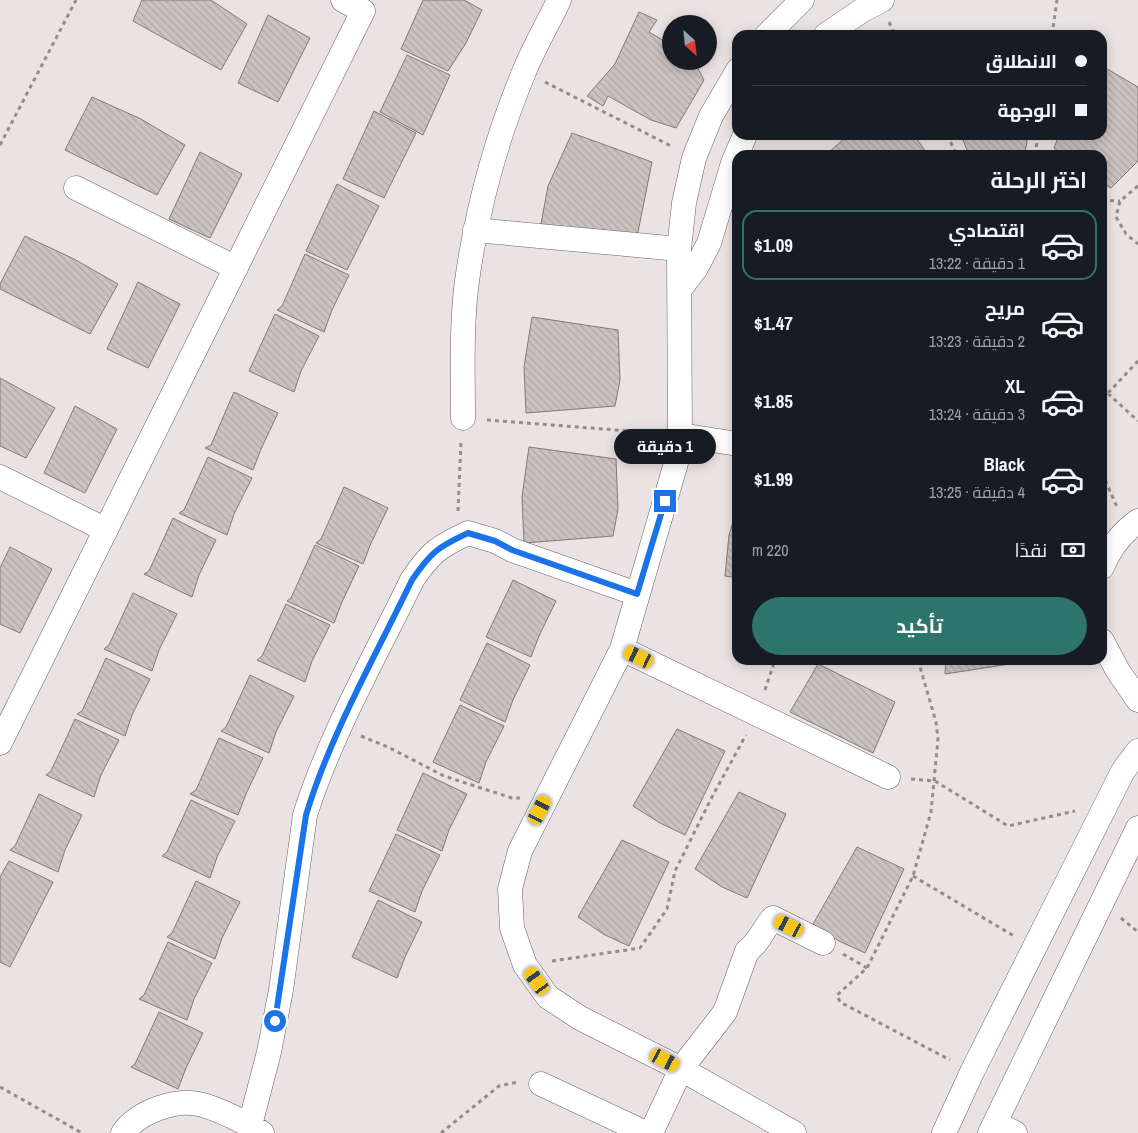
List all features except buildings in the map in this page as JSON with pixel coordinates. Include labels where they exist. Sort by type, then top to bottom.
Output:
[{"type":"street","points":[[0,743],[363,11],[343,0]]},
{"type":"street","points":[[463,418],[463,336],[467,283],[475,230],[495,149],[524,71],[560,0]]},
{"type":"street","points":[[771,30],[802,0]]},
{"type":"street","points":[[833,30],[861,10],[882,0]]},
{"type":"street","points":[[732,80],[711,116],[694,158],[684,203],[679,249],[680,435],[676,463],[622,649],[520,851],[510,889],[512,928],[525,966],[548,997],[580,1018],[681,1069],[794,1133]]},
{"type":"street","points":[[680,289],[696,268],[709,243],[732,166]]},
{"type":"street","points":[[76,188],[236,268]]},
{"type":"street","points":[[475,230],[679,249]]},
{"type":"street","points":[[680,435],[732,443]]},
{"type":"street","points":[[0,477],[106,530]]},
{"type":"street","points":[[1107,554],[1132,525]]},
{"type":"street","points":[[123,1133],[148,1112],[174,1104],[201,1104],[256,1129],[281,990],[306,815],[340,728],[412,580],[427,557],[445,544],[468,533],[495,541],[512,550],[637,594]]},
{"type":"street","points":[[622,649],[888,777]]},
{"type":"street","points":[[1107,650],[1118,671],[1138,700]]},
{"type":"street","points":[[944,1133],[972,1072],[1123,771],[1138,751]]},
{"type":"street","points":[[1000,1130],[1138,828]]},
{"type":"street","points":[[651,1133],[681,1069],[725,1012],[747,951],[754,946],[760,933],[773,918],[823,943]]},
{"type":"street","points":[[541,1084],[646,1133]]},
{"type":"path","points":[[0,145],[76,0]]},
{"type":"path","points":[[1053,30],[1057,0]]},
{"type":"path","points":[[524,71],[694,158]]},
{"type":"path","points":[[1138,186],[1120,201],[1116,217],[1126,234],[1138,244]]},
{"type":"path","points":[[1107,200],[1120,201]]},
{"type":"path","points":[[1138,361],[1108,393],[1138,421]]},
{"type":"path","points":[[456,539],[463,418],[680,435]]},
{"type":"path","points":[[1107,482],[1132,525]]},
{"type":"path","points":[[525,966],[640,948],[667,909],[675,872],[712,795],[757,714],[773,665]]},
{"type":"path","points":[[919,665],[936,722],[938,739],[931,812],[912,876],[868,968],[837,998],[840,1002],[972,1072]]},
{"type":"path","points":[[340,728],[388,746],[444,776],[512,798],[548,796]]},
{"type":"path","points":[[888,777],[935,781],[1008,826],[1107,804]]},
{"type":"path","points":[[912,876],[1034,948]]},
{"type":"path","points":[[441,1133],[499,1086],[517,1082],[541,1084]]},
{"type":"path","points":[[0,1087],[82,1133]]},
{"type":"route","points":[[275,1021],[306,815],[312,796],[340,728],[412,580],[427,557],[445,544],[468,533],[495,541],[512,550],[637,594],[665,501]]}]
